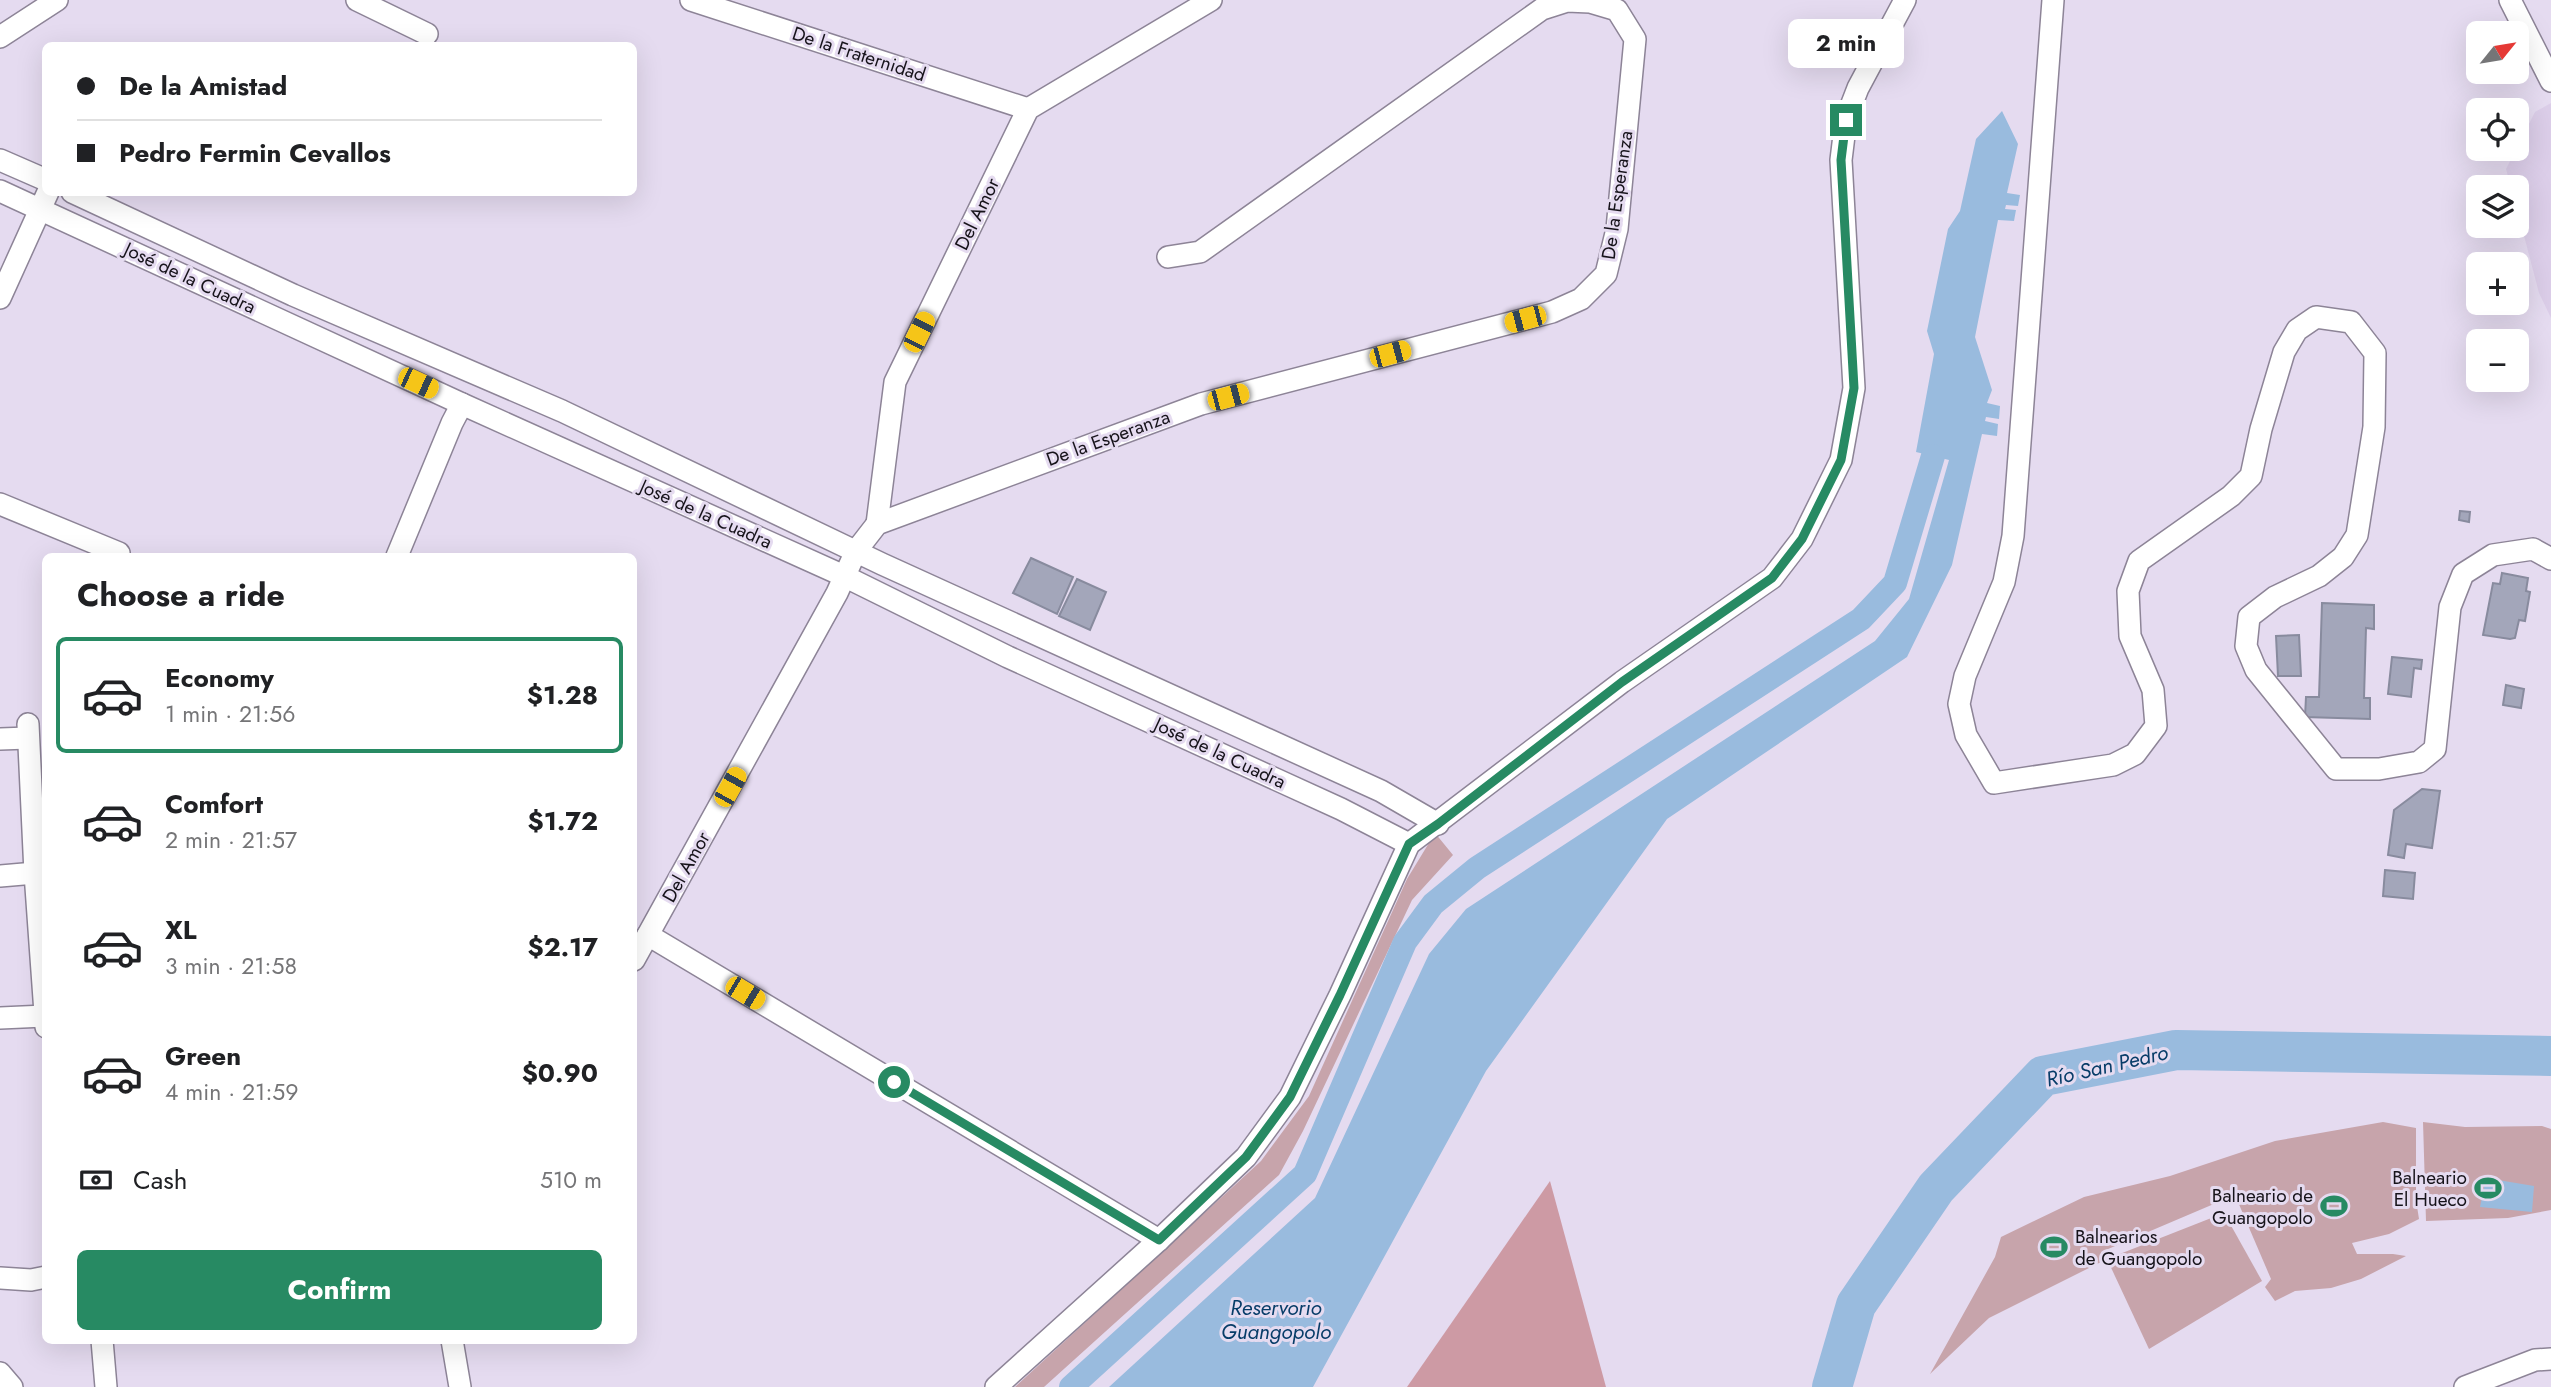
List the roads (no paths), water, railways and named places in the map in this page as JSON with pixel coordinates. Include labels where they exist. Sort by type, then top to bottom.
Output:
[{"type":"street","points":[[0,37],[57,0]]},
{"type":"street","points":[[357,0],[426,34]]},
{"type":"street","name":"De la Fraternidad","points":[[691,0],[1028,109]]},
{"type":"street","points":[[1028,109],[1211,0]]},
{"type":"street","points":[[996,1387],[1159,1240],[1246,1157],[1290,1097],[1409,844],[1622,682],[1772,578],[1802,539],[1841,460],[1854,388],[1841,160],[1846,120],[1858,88],[1905,0]]},
{"type":"street","points":[[2053,0],[2013,536],[2004,582],[1965,676],[1959,704],[1966,735],[1994,783],[2113,765],[2135,754],[2156,726],[2153,690],[2130,636],[2128,591],[2139,561],[2231,496],[2251,477],[2284,352],[2297,330],[2316,317],[2351,322],[2375,353],[2374,427],[2357,535],[2343,557],[2319,576],[2275,597],[2249,617],[2246,646],[2256,670],[2336,769],[2379,769],[2419,762],[2435,749],[2450,607],[2463,574],[2493,555],[2533,549],[2551,559]]},
{"type":"street","points":[[2510,0],[2551,81]]},
{"type":"street","name":"De la Esperanza","points":[[877,524],[1201,404],[1552,312],[1581,299],[1606,274],[1617,229],[1635,39],[1617,10],[1608,7],[1590,2],[1567,1],[1542,9],[1200,252],[1168,257]]},
{"type":"street","name":"Del Amor","points":[[877,524],[895,382],[1028,109]]},
{"type":"street","points":[[0,160],[42,178]]},
{"type":"street","name":"José de la Cuadra","points":[[0,191],[44,200],[283,320],[845,576],[1008,657],[1341,809],[1409,844]]},
{"type":"street","name":"José de la Cuadra","points":[[81,196],[293,295],[562,411],[856,551],[1381,791],[1438,824]]},
{"type":"street","points":[[0,298],[44,200]]},
{"type":"street","points":[[283,320],[293,295]]},
{"type":"street","points":[[398,553],[452,423],[463,404]]},
{"type":"street","points":[[549,442],[562,411]]},
{"type":"street","points":[[0,504],[119,553]]},
{"type":"street","points":[[856,551],[877,524]]},
{"type":"street","name":"Del Amor","points":[[637,955],[845,576],[856,551]]},
{"type":"street","points":[[1121,708],[1135,679]]},
{"type":"street","points":[[0,738],[28,731],[38,811],[34,873],[42,939]]},
{"type":"street","points":[[0,876],[34,873]]},
{"type":"street","points":[[649,935],[1159,1240]]},
{"type":"street","points":[[0,1018],[42,1016]]},
{"type":"street","points":[[0,1278],[31,1280],[42,1278]]},
{"type":"street","points":[[102,1344],[106,1387]]},
{"type":"street","points":[[453,1344],[460,1387]]},
{"type":"street","points":[[2465,1387],[2535,1360],[2551,1359]]},
{"type":"street","points":[[0,1373],[12,1387]]},
{"type":"water","name":"Reservorio Guangopolo","points":[[2002,111],[2018,144],[2007,193],[2020,195],[2018,206],[2006,205],[2005,209],[2016,210],[2014,221],[1998,220],[1975,337],[1992,390],[1987,403],[2000,406],[1999,419],[1986,417],[1985,421],[1998,424],[1997,436],[1982,434],[1952,565],[1907,657],[1667,819],[1486,1071],[1313,1387],[1109,1387],[1315,1198],[1429,954],[1466,909],[1875,641],[1909,599],[1949,460],[1916,452],[1934,354],[1927,331],[1948,229],[1960,211],[1976,139]]},
{"type":"water","points":[[2486,1178],[2534,1186],[2532,1212],[2480,1207]]},
{"type":"waterway","points":[[1071,1387],[1305,1174],[1405,942],[1433,904],[1477,868],[1861,619],[1895,583],[1933,456]]},
{"type":"waterway","name":"Río San Pedro","points":[[1832,1387],[1856,1305],[1936,1188],[2043,1076],[2176,1050],[2551,1056]]},
{"type":"place","name":"Balneario El Hueco","points":[[2488,1188]]},
{"type":"place","name":"Balneario de Guangopolo","points":[[2334,1206]]},
{"type":"place","name":"Balnearios de Guangopolo","points":[[2054,1247]]}]
